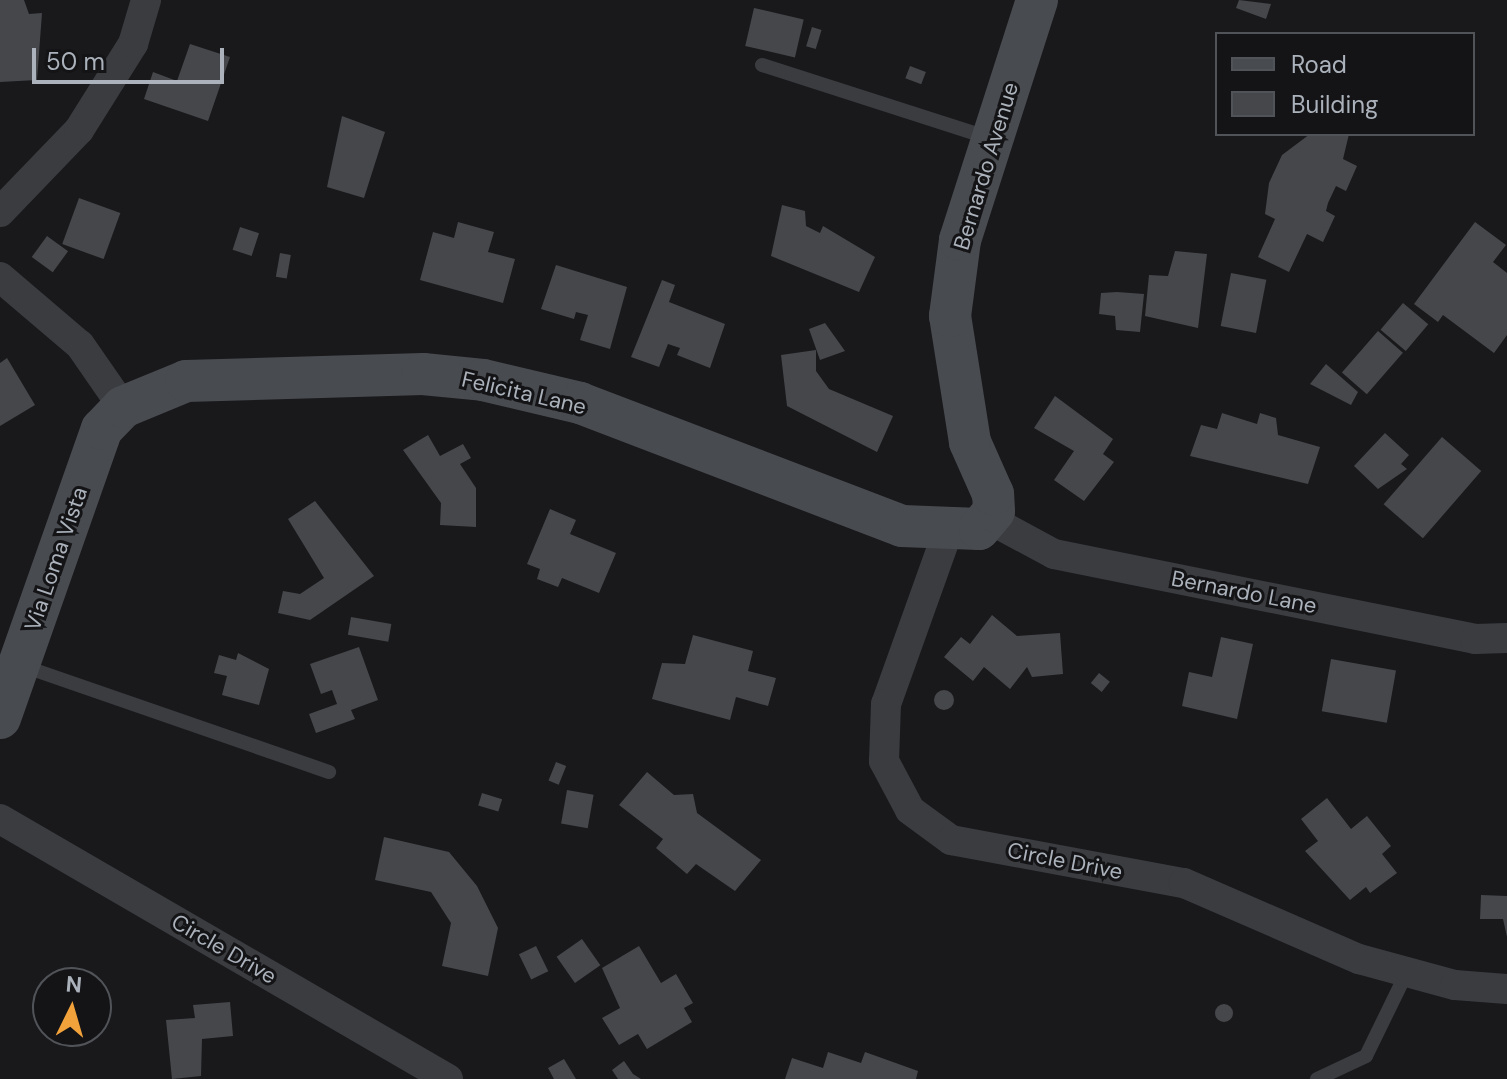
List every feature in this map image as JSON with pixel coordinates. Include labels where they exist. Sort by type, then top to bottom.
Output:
[{"type":"street","points":[[0,212],[79,130],[133,44],[146,0]]},
{"type":"street","name":"Bernardo Avenue","points":[[989,519],[993,494],[970,442],[950,316],[960,240],[1037,0]]},
{"type":"street","points":[[0,277],[80,345],[123,407]]},
{"type":"street","name":"Felicita Lane","points":[[123,407],[186,381],[483,380],[580,403],[902,526],[948,531],[979,529],[989,519]]},
{"type":"street","name":"Via Loma Vista","points":[[0,718],[102,429],[123,407]]},
{"type":"street","name":"Bernardo Lane","points":[[989,519],[1054,554],[1475,639],[1507,638]]},
{"type":"street","name":"Circle Drive","points":[[948,531],[886,704],[884,761],[910,810],[951,840],[1184,883],[1407,972],[1507,989]]},
{"type":"street","name":"Circle Drive","points":[[0,819],[448,1079]]},
{"type":"lane","points":[[762,65],[993,140]]},
{"type":"lane","points":[[19,665],[329,772]]},
{"type":"lane","points":[[1317,1079],[1366,1056],[1407,972]]},
{"type":"building","points":[[0,0],[24,0],[29,14],[42,13],[37,80],[0,82]]},
{"type":"building","points":[[1239,0],[1271,4],[1266,19],[1236,8]]},
{"type":"building","points":[[754,8],[804,19],[795,57],[745,46]]},
{"type":"building","points":[[812,27],[822,30],[816,49],[806,46]]},
{"type":"building","points":[[190,44],[230,57],[208,121],[144,99],[153,72],[177,81]]},
{"type":"building","points":[[910,66],[926,72],[921,84],[905,78]]},
{"type":"building","points":[[342,116],[385,132],[364,198],[327,187]]},
{"type":"building","points":[[1307,136],[1349,136],[1343,159],[1357,166],[1346,191],[1336,186],[1328,203],[1326,211],[1335,216],[1323,242],[1307,234],[1289,272],[1258,257],[1275,219],[1265,214],[1269,183],[1282,155]]},
{"type":"building","points":[[79,198],[120,213],[104,259],[62,244]]},
{"type":"building","points":[[782,205],[805,211],[806,226],[820,233],[823,226],[875,257],[859,292],[771,256]]},
{"type":"building","points":[[458,222],[494,232],[488,252],[515,259],[503,303],[420,280],[433,232],[454,238]]},
{"type":"building","points":[[1475,222],[1506,245],[1493,262],[1507,273],[1507,335],[1494,353],[1443,315],[1438,322],[1414,304]]},
{"type":"building","points":[[240,227],[259,233],[252,256],[233,250]]},
{"type":"building","points":[[47,236],[68,251],[53,272],[32,257]]},
{"type":"building","points":[[1175,251],[1207,254],[1198,328],[1145,316],[1149,275],[1168,276]]},
{"type":"building","points":[[280,253],[291,255],[287,279],[276,277]]},
{"type":"building","points":[[556,265],[627,287],[610,349],[580,340],[588,315],[576,312],[574,319],[541,309]]},
{"type":"building","points":[[1231,273],[1266,280],[1256,333],[1221,326]]},
{"type":"building","points":[[662,280],[675,285],[669,302],[725,324],[710,368],[677,355],[680,348],[668,344],[659,367],[631,357]]},
{"type":"building","points":[[1101,293],[1144,294],[1140,332],[1116,330],[1115,316],[1099,314]]},
{"type":"building","points":[[1403,303],[1428,324],[1406,351],[1381,330]]},
{"type":"building","points":[[825,323],[845,351],[820,360],[809,329]]},
{"type":"building","points":[[1378,331],[1403,353],[1367,394],[1342,373]]},
{"type":"building","points":[[816,350],[816,371],[829,389],[893,416],[877,452],[787,406],[781,355]]},
{"type":"building","points":[[7,358],[35,405],[0,426],[0,363]]},
{"type":"building","points":[[1326,364],[1358,392],[1351,405],[1310,384]]},
{"type":"building","points":[[1055,396],[1113,439],[1103,454],[1114,462],[1084,501],[1054,480],[1074,451],[1034,428]]},
{"type":"building","points":[[1222,413],[1257,424],[1260,413],[1276,418],[1278,435],[1320,447],[1308,484],[1190,456],[1201,425],[1217,429]]},
{"type":"building","points":[[1385,433],[1409,455],[1401,464],[1407,469],[1378,489],[1354,466]]},
{"type":"building","points":[[428,435],[440,456],[463,444],[471,458],[460,464],[476,488],[476,527],[440,525],[441,503],[403,450]]},
{"type":"building","points":[[1442,437],[1481,471],[1423,538],[1384,504]]},
{"type":"building","points":[[315,501],[374,576],[310,620],[278,613],[283,591],[300,594],[324,578],[288,519]]},
{"type":"building","points":[[550,509],[576,520],[570,534],[616,553],[599,593],[562,578],[558,587],[537,579],[540,569],[527,564]]},
{"type":"building","points":[[992,615],[1017,636],[1060,633],[1063,674],[1032,677],[1027,667],[1010,689],[984,667],[973,681],[944,657],[961,637],[970,644]]},
{"type":"building","points":[[351,617],[391,624],[388,642],[348,635]]},
{"type":"building","points":[[693,635],[753,651],[748,671],[776,678],[768,706],[736,697],[730,720],[652,699],[662,663],[685,664]]},
{"type":"building","points":[[1221,637],[1253,644],[1237,719],[1182,706],[1189,672],[1212,677]]},
{"type":"building","points":[[359,647],[378,700],[351,710],[355,719],[316,733],[309,714],[337,704],[332,690],[321,694],[310,664]]},
{"type":"building","points":[[238,653],[269,669],[259,705],[222,695],[227,676],[214,673],[219,655],[236,660]]},
{"type":"building","points":[[1331,659],[1396,670],[1387,723],[1322,711]]},
{"type":"building","points":[[1099,673],[1110,682],[1102,692],[1091,683]]},
{"type":"building","points":[[944,690],[951,693],[954,700],[951,707],[944,710],[937,707],[934,700],[937,693]]},
{"type":"building","points":[[556,762],[566,766],[559,785],[549,781]]},
{"type":"building","points":[[647,772],[674,795],[693,794],[697,813],[761,860],[735,891],[696,864],[687,874],[656,848],[663,839],[619,805]]},
{"type":"building","points":[[567,790],[594,795],[588,828],[561,823]]},
{"type":"building","points":[[482,793],[502,799],[498,812],[478,805]]},
{"type":"building","points":[[1327,798],[1351,829],[1367,816],[1391,846],[1382,854],[1397,873],[1370,893],[1366,887],[1350,900],[1305,851],[1318,841],[1301,819]]},
{"type":"building","points":[[384,837],[449,852],[477,886],[498,928],[488,976],[442,966],[451,923],[431,892],[375,880]]},
{"type":"building","points":[[1481,895],[1507,896],[1507,937],[1503,919],[1480,919]]},
{"type":"building","points":[[582,939],[600,965],[575,983],[557,957]]},
{"type":"building","points":[[536,946],[548,971],[531,979],[519,954]]},
{"type":"building","points":[[639,946],[661,983],[676,974],[693,1003],[684,1008],[692,1022],[647,1049],[638,1034],[619,1045],[602,1018],[620,1008],[602,968]]},
{"type":"building","points":[[230,1002],[233,1036],[202,1039],[201,1076],[172,1079],[166,1020],[195,1018],[193,1005]]},
{"type":"building","points":[[1224,1004],[1233,1013],[1224,1022],[1215,1013]]},
{"type":"building","points":[[828,1052],[861,1063],[865,1052],[918,1071],[916,1079],[785,1079],[792,1058],[823,1068]]},
{"type":"building","points":[[564,1059],[576,1079],[554,1079],[548,1068]]},
{"type":"building","points":[[624,1061],[641,1079],[618,1079],[612,1070]]}]
